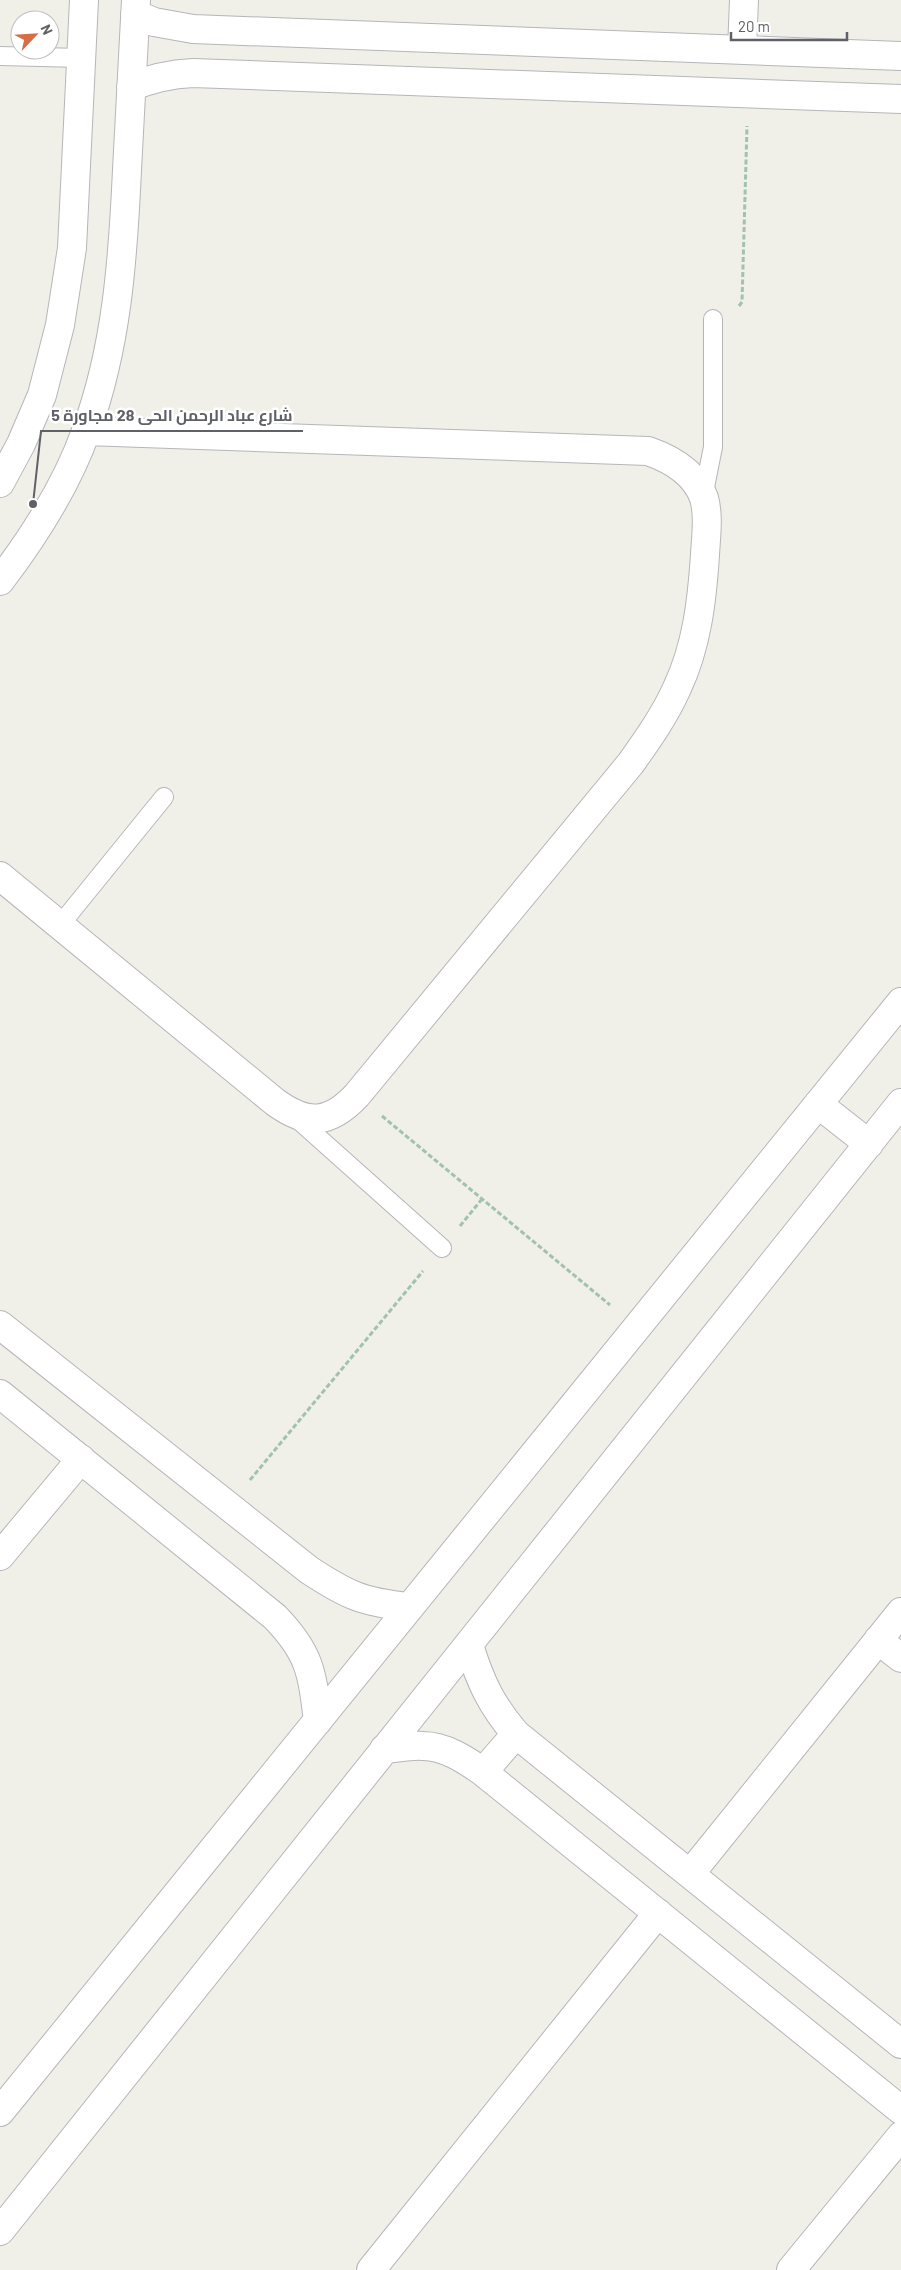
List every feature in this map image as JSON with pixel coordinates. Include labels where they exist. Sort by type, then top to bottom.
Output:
[{"type":"street","points":[[0,484],[21,444],[42,395],[60,325],[72,248],[84,0]]},
{"type":"street","points":[[742,50],[744,0]]},
{"type":"street","points":[[136,7],[154,22],[193,29],[901,56]]},
{"type":"street","points":[[0,581],[26,547],[59,490],[86,431],[111,346],[123,258],[136,7]]},
{"type":"street","points":[[132,87],[151,79],[172,74],[193,73],[901,99]]},
{"type":"street","points":[[0,876],[292,1114],[309,1119],[328,1117],[344,1109],[357,1095],[631,763],[657,726],[678,688],[693,646],[702,602],[707,522],[703,497],[690,476],[678,465],[672,460],[648,451],[86,431]]},
{"type":"street","points":[[0,2112],[901,1002]]},
{"type":"street","points":[[0,2231],[901,1103]]},
{"type":"street","points":[[818,1104],[869,1144]]},
{"type":"street","points":[[0,1325],[308,1570],[352,1596],[376,1604],[408,1607]]},
{"type":"street","points":[[0,1394],[275,1617],[294,1637],[307,1661],[314,1687],[318,1721]]},
{"type":"street","points":[[0,1556],[81,1459]]},
{"type":"street","points":[[690,1874],[901,1612]]},
{"type":"street","points":[[878,1640],[901,1658]]},
{"type":"street","points":[[469,1645],[480,1680],[490,1700],[516,1734],[901,2044]]},
{"type":"street","points":[[483,1772],[516,1734]]},
{"type":"street","points":[[384,1749],[424,1746],[446,1750],[483,1772],[901,2110]]},
{"type":"street","points":[[371,2270],[658,1913]]},
{"type":"street","points":[[791,2270],[901,2136]]},
{"type":"lane","points":[[0,56],[81,58]]},
{"type":"lane","points":[[703,497],[713,446],[713,319]]},
{"type":"lane","points":[[60,925],[164,797]]},
{"type":"lane","points":[[292,1114],[442,1248]]},
{"type":"path","points":[[713,319],[719,311],[733,309],[742,302],[748,93]]},
{"type":"path","points":[[357,1095],[637,1327]]},
{"type":"path","points":[[229,1506],[482,1199]]},
{"type":"place","name":"شارع عباد الرحمن الحى 28 مجاورة 5","points":[[33,504]]}]
